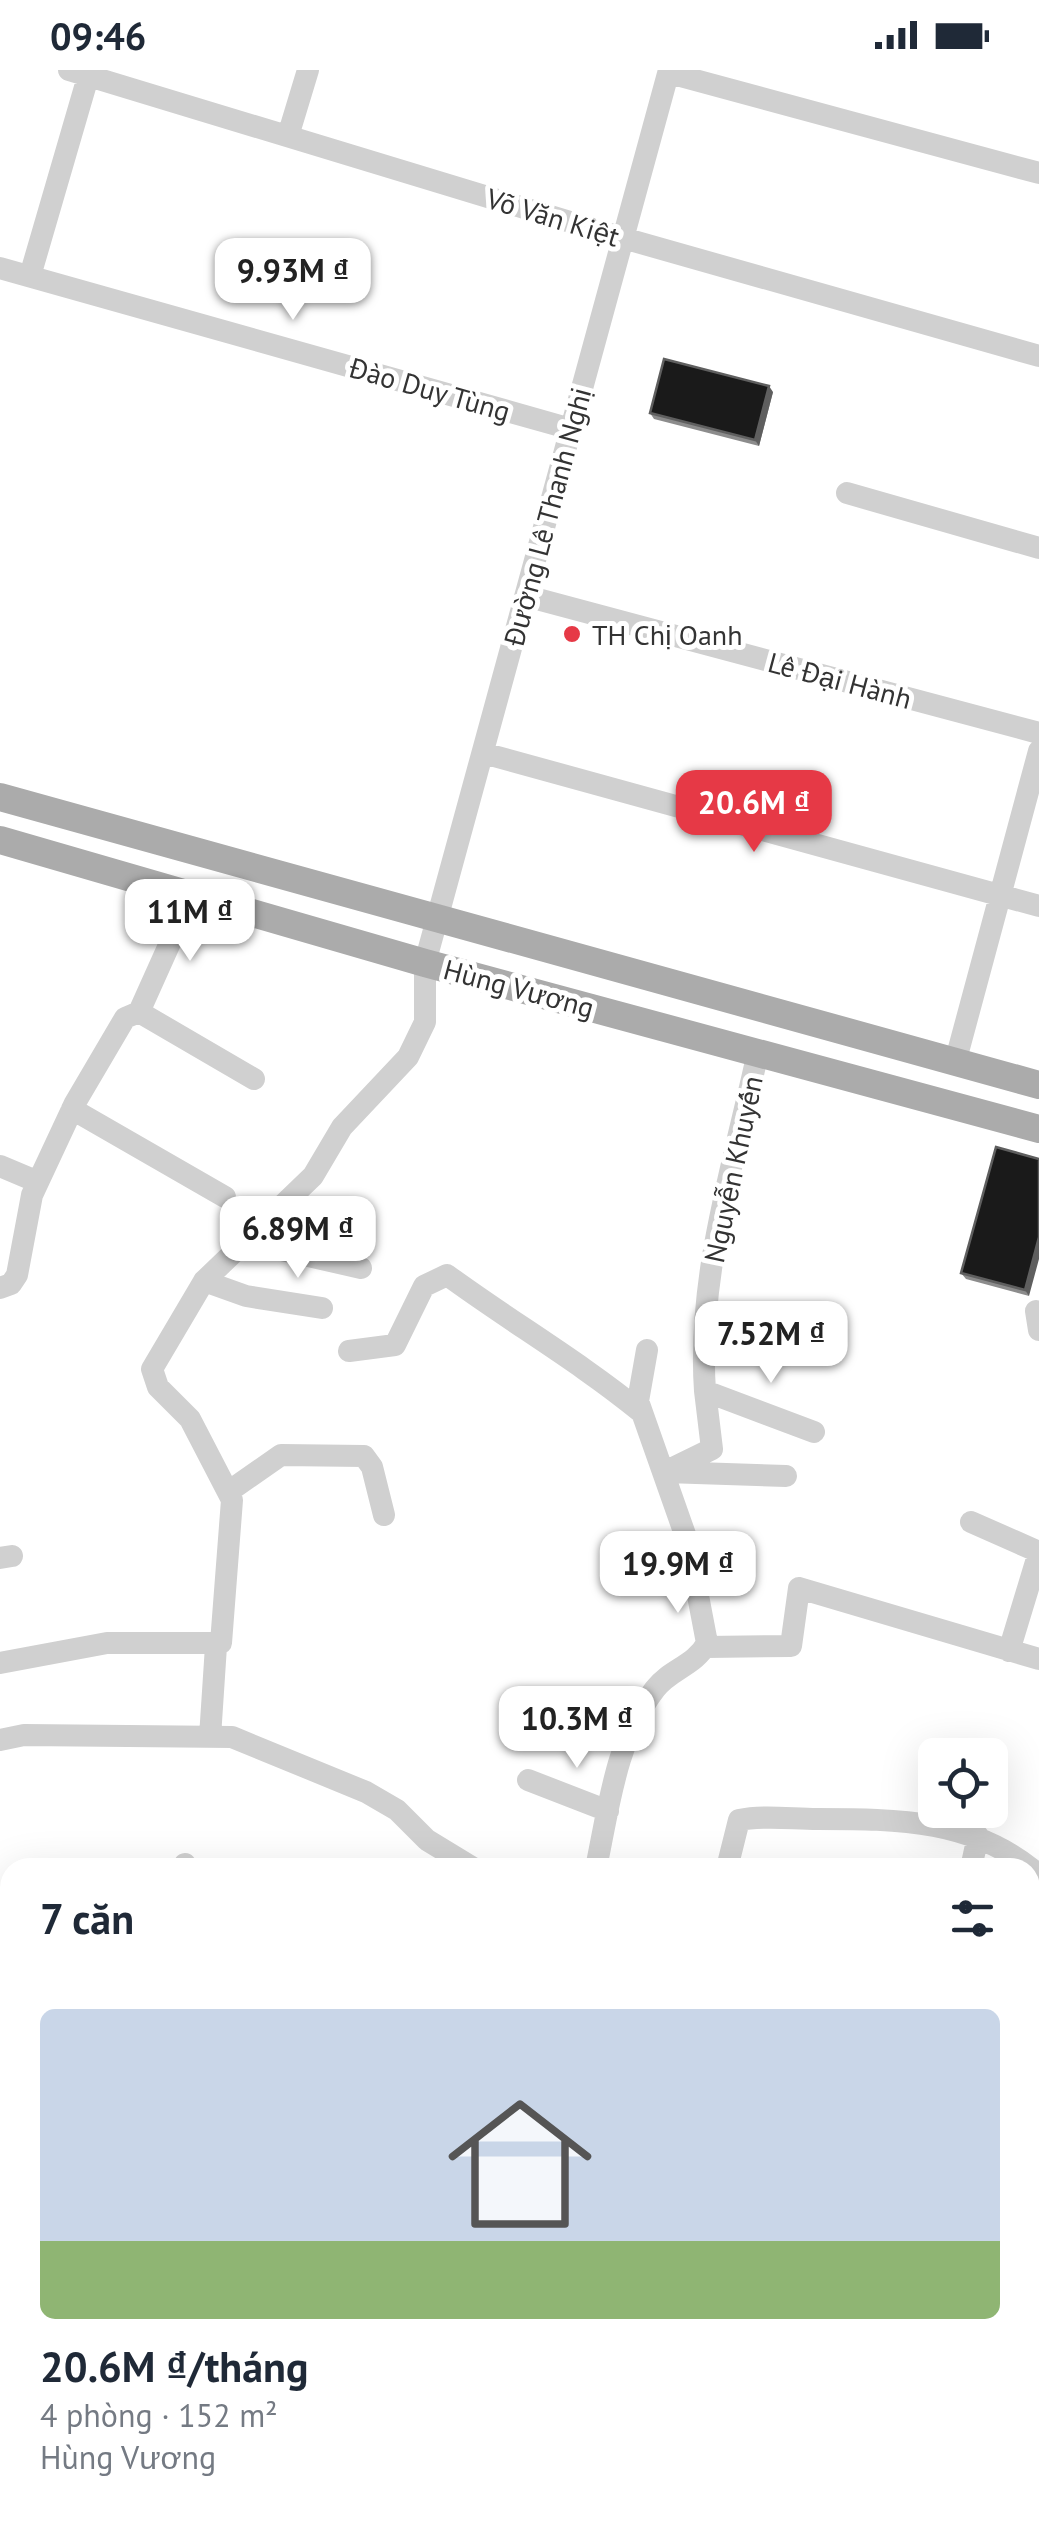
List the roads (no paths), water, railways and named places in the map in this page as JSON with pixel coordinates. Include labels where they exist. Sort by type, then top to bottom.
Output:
[{"type":"main road","name":"Hùng Vương","points":[[0,797],[1039,1085]]},
{"type":"main road","name":"Hùng Vương","points":[[0,840],[425,963],[1039,1129]]},
{"type":"street","points":[[288,136],[308,70]]},
{"type":"street","points":[[30,276],[82,72]]},
{"type":"street","name":"Võ Văn Kiệt","points":[[82,72],[623,238],[1039,356]]},
{"type":"street","points":[[669,72],[1039,173]]},
{"type":"street","name":"Đường Lê Thanh Nghị","points":[[228,1492],[190,1419],[151,1377],[152,1369],[204,1281],[313,1176],[342,1127],[408,1057],[425,1022],[425,963],[669,72]]},
{"type":"street","name":"Đào Duy Tùng","points":[[0,268],[572,428]]},
{"type":"street","points":[[847,493],[1039,548]]},
{"type":"street","name":"Lê Đại Hành","points":[[526,596],[1039,733]]},
{"type":"street","points":[[955,1062],[1039,751]]},
{"type":"street","points":[[483,753],[1039,906]]},
{"type":"street","points":[[0,1288],[11,1284],[17,1275],[28,1207],[72,1109],[126,1018],[139,1012],[192,894]]},
{"type":"street","points":[[139,1012],[254,1079]]},
{"type":"street","name":"Nguyễn Khuyến","points":[[666,1472],[712,1449],[702,1345],[711,1266],[758,1052]]},
{"type":"street","points":[[72,1109],[225,1198]]},
{"type":"street","points":[[0,1166],[38,1182]]},
{"type":"street","points":[[247,1242],[361,1268]]},
{"type":"street","points":[[349,1351],[395,1345],[424,1286],[447,1275],[538,1342],[590,1371],[641,1412]]},
{"type":"street","points":[[204,1281],[246,1296],[322,1308]]},
{"type":"street","points":[[598,1858],[626,1738],[637,1715],[659,1684],[694,1662],[706,1647],[701,1600],[666,1472],[638,1401],[647,1350]]},
{"type":"street","points":[[705,1391],[814,1432]]},
{"type":"street","points":[[210,1737],[216,1646],[223,1632],[234,1520],[228,1492],[281,1455],[364,1456],[372,1467],[384,1515]]},
{"type":"street","points":[[666,1472],[786,1476]]},
{"type":"street","points":[[970,1522],[1039,1552],[1008,1651]]},
{"type":"street","points":[[706,1647],[791,1646],[798,1588],[1039,1659]]},
{"type":"street","points":[[0,1663],[106,1643],[216,1646]]},
{"type":"street","points":[[0,1740],[24,1734],[240,1740],[366,1792],[391,1806],[426,1840],[456,1858]]},
{"type":"street","points":[[528,1780],[608,1810]]},
{"type":"street","points":[[730,1858],[736,1825],[744,1818],[910,1822],[954,1827],[1020,1858]]},
{"type":"street","points":[[973,1858],[978,1836]]},
{"type":"place","name":"TH Chị Oanh","points":[[572,634]]}]
